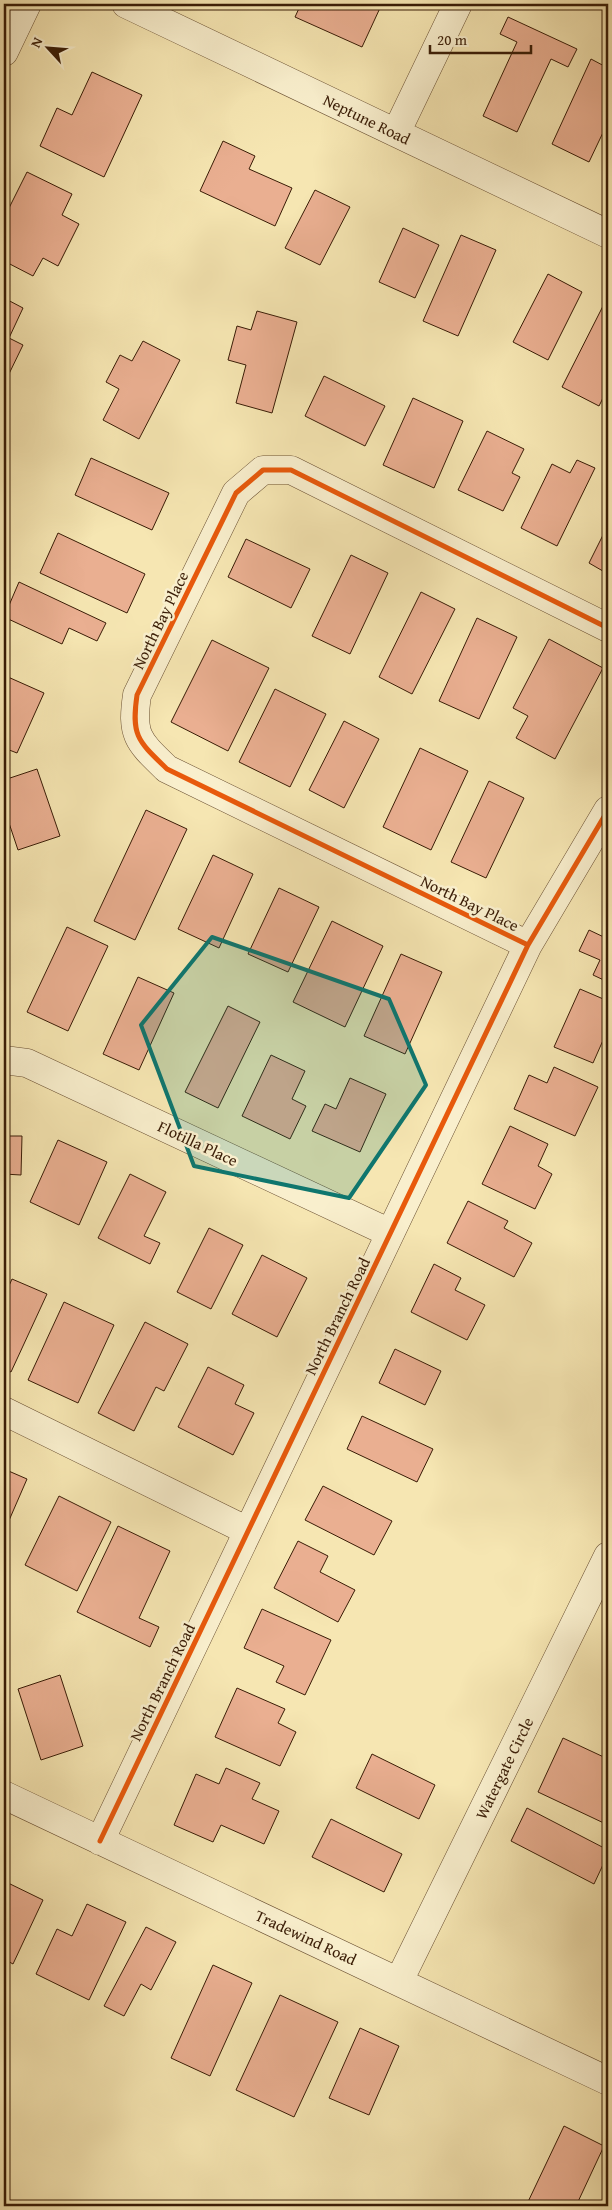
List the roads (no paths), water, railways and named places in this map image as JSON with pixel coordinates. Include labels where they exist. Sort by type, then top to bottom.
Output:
[{"type":"street","points":[[4,52],[26,4]]},
{"type":"street","name":"Neptune Road","points":[[126,4],[608,234]]},
{"type":"street","points":[[396,133],[458,4]]},
{"type":"street","name":"North Bay Place","points":[[528,945],[167,769],[142,746],[134,727],[137,694],[236,492],[264,470],[291,470],[608,628]]},
{"type":"street","name":"North Branch Road","points":[[100,1840],[528,945],[608,810]]},
{"type":"street","name":"Flotilla Place","points":[[4,1060],[28,1063],[390,1232]]},
{"type":"street","points":[[4,1411],[248,1531]]},
{"type":"street","name":"Watergate Circle","points":[[399,1981],[608,1556]]},
{"type":"street","name":"Tradewind Road","points":[[4,1795],[399,1981],[608,2082]]}]
